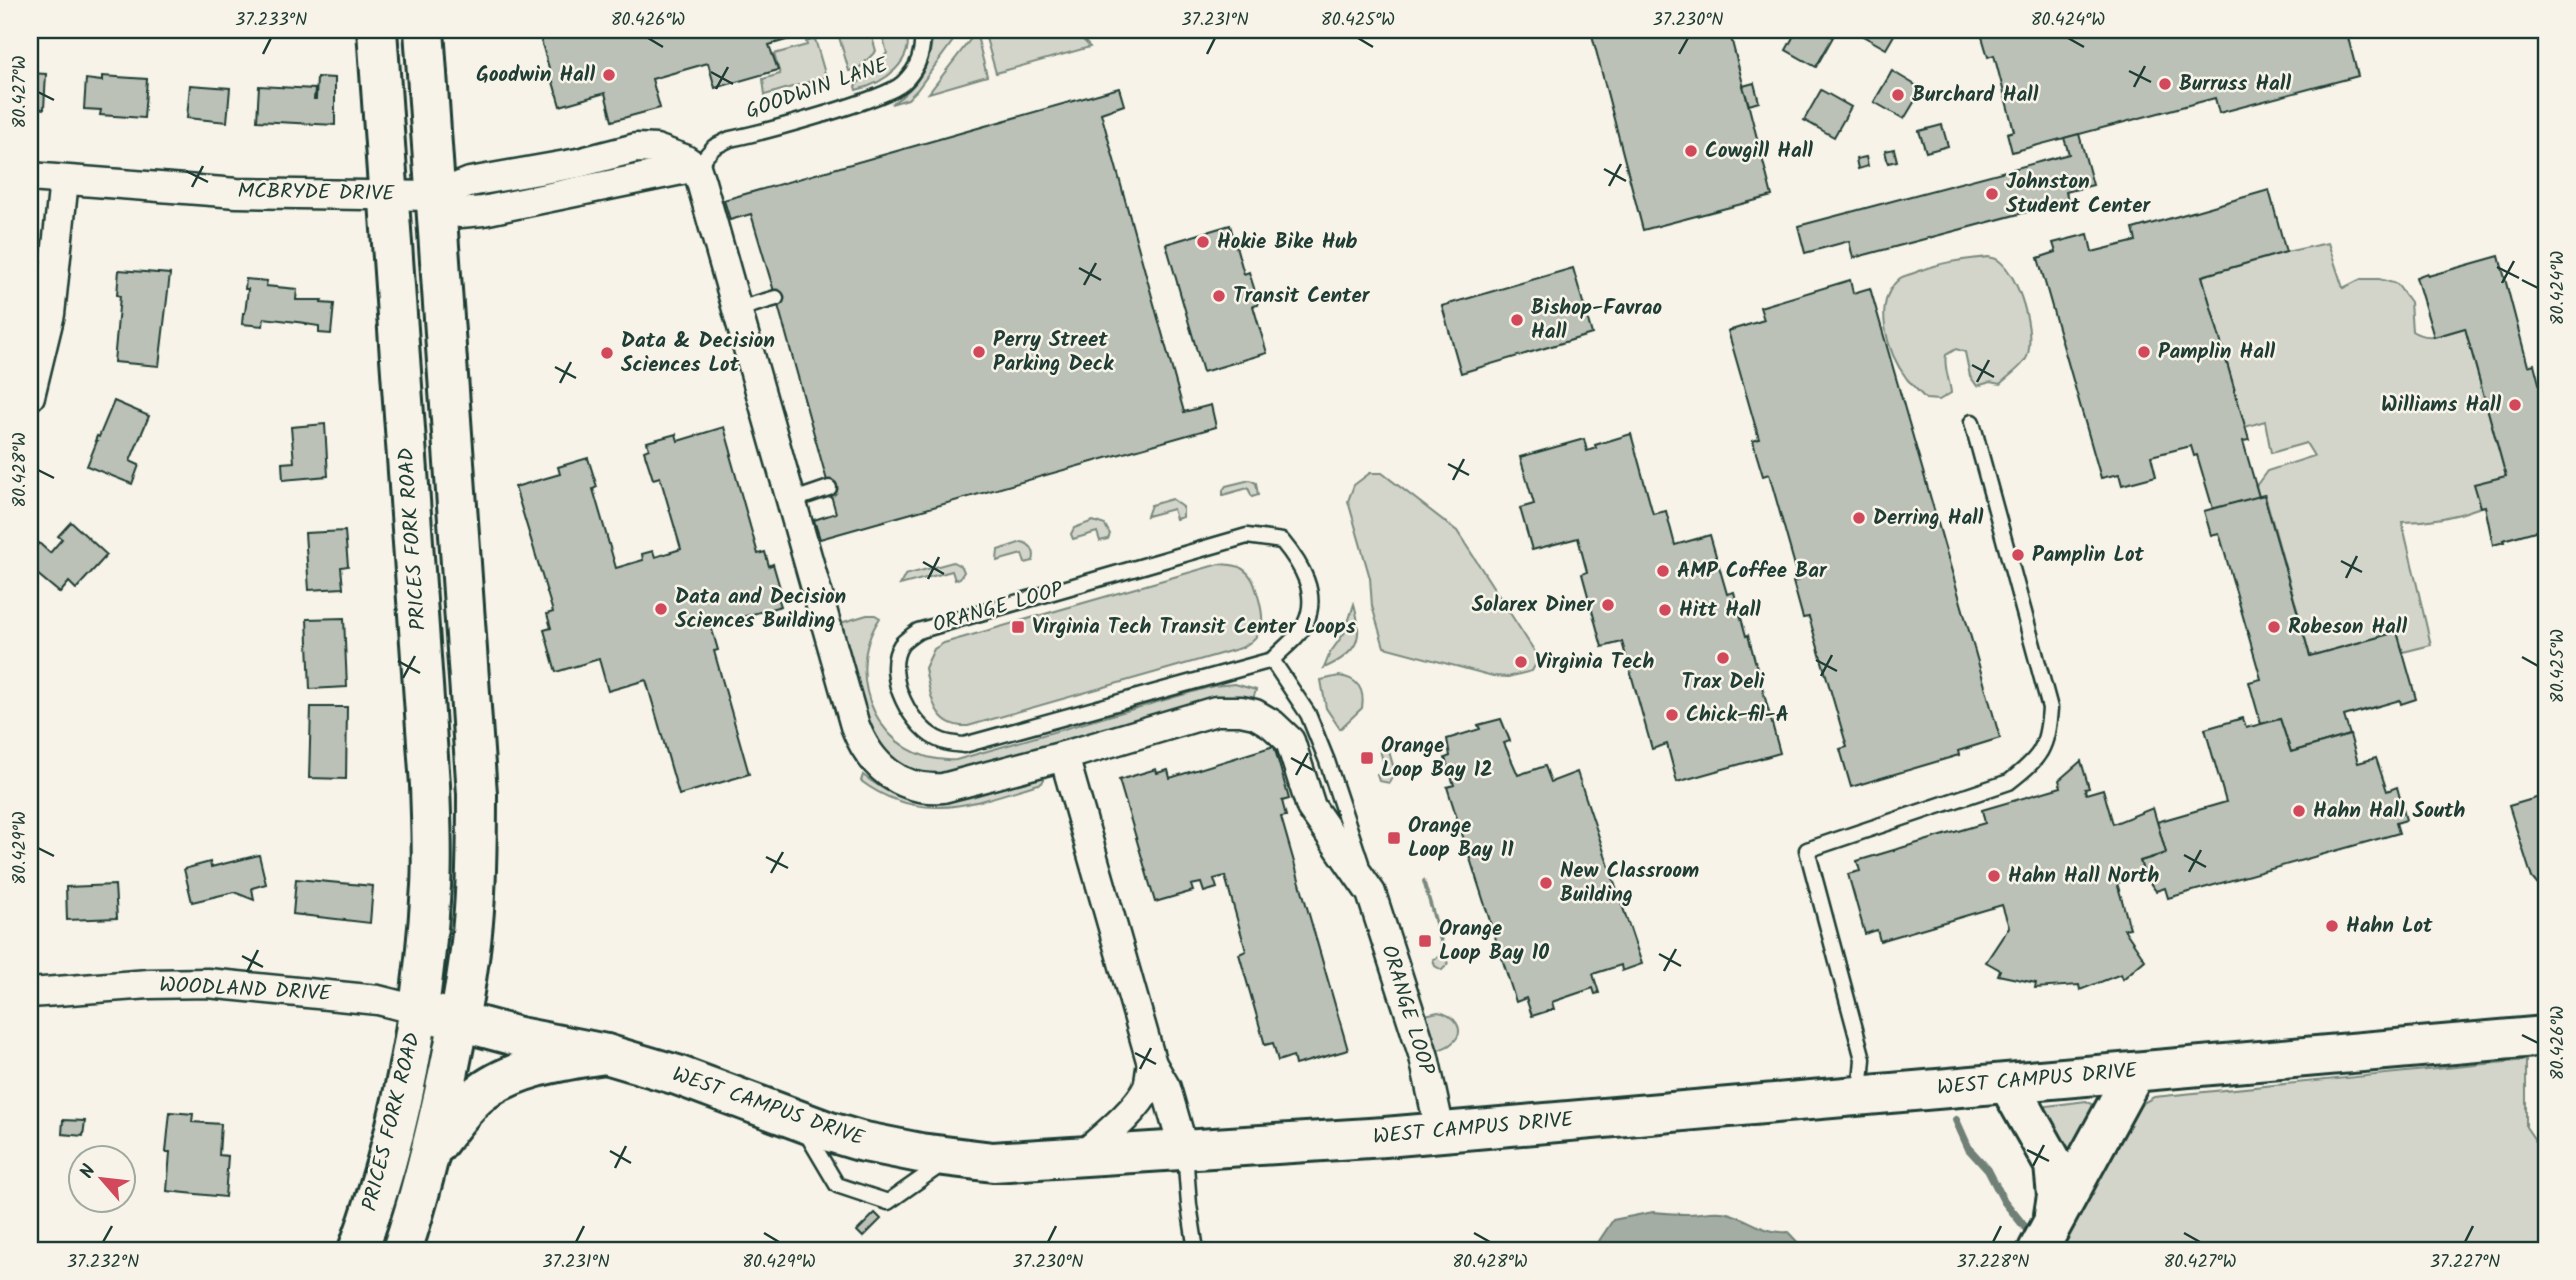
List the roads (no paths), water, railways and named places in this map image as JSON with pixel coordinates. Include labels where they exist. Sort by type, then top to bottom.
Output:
[{"type":"main road","name":"PRICES FORK ROAD","points":[[358,1250],[385,1169],[408,1066],[418,1010],[431,887],[430,785],[377,30]]},
{"type":"main road","name":"PRICES FORK ROAD","points":[[402,1250],[421,1196],[432,1152],[459,1021],[473,925],[477,794],[424,30]]},
{"type":"main road","name":"WEST CAMPUS DRIVE","points":[[418,1010],[519,1037],[606,1054],[677,1075],[860,1141],[920,1153],[993,1162],[1385,1137],[2546,1036]]},
{"type":"main road","points":[[432,1152],[477,1096],[496,1084],[518,1074],[606,1054]]},
{"type":"main road","points":[[2045,1237],[2135,1072]]},
{"type":"main road","points":[[2008,1083],[2054,1165],[2057,1196],[2045,1237]]},
{"type":"street","points":[[436,196],[470,182],[578,163],[636,148],[656,149],[684,159],[696,167],[855,726],[862,743],[886,772],[905,783],[932,788],[955,786],[1064,757],[1216,711],[1255,713],[1272,723],[1290,741],[1311,807],[1371,892]]},
{"type":"street","name":"MCBRYDE DRIVE","points":[[30,177],[236,193],[436,196]]},
{"type":"street","points":[[30,396],[50,314],[64,180]]},
{"type":"street","points":[[1064,757],[1152,1064],[1166,1088],[1184,1151]]},
{"type":"street","name":"ORANGE LOOP","points":[[1371,892],[1424,1057],[1440,1131]]},
{"type":"street","name":"WOODLAND DRIVE","points":[[30,993],[149,984],[207,983],[378,1000],[418,1010]]},
{"type":"street","points":[[1082,1156],[1122,1121],[1148,1086],[1152,1064]]},
{"type":"lane","name":"GOODWIN LANE","points":[[696,167],[714,147],[730,139],[854,104],[902,85],[916,68],[923,47],[922,30]]},
{"type":"lane","points":[[738,309],[776,298]]},
{"type":"lane","points":[[1860,1095],[1863,1059],[1807,850],[2008,782],[2031,765],[2048,738],[2050,708],[1972,422]]},
{"type":"lane","points":[[791,501],[829,488]]},
{"type":"lane","name":"ORANGE LOOP","points":[[1247,536],[1282,541],[1299,561],[1312,600],[1305,625],[1272,660],[964,745],[940,741],[916,723],[901,695],[894,669],[901,645],[918,631],[1247,536]]},
{"type":"lane","name":"ORANGE LOOP","points":[[1272,660],[1308,714],[1327,761],[1371,892]]},
{"type":"lane","points":[[798,1120],[837,1185],[888,1202],[952,1157]]},
{"type":"lane","points":[[1184,1151],[1196,1250]]},
{"type":"waterway","points":[[1956,1120],[1969,1149],[1988,1170],[2004,1201],[2032,1236]]},
{"type":"place","name":"Goodwin Hall","points":[[609,75]]},
{"type":"place","name":"Burruss Hall","points":[[2165,84]]},
{"type":"place","name":"Burchard Hall","points":[[1898,95]]},
{"type":"place","name":"Cowgill Hall","points":[[1691,151]]},
{"type":"place","name":"Johnston Student Center","points":[[1992,194]]},
{"type":"place","name":"Hokie Bike Hub","points":[[1203,242]]},
{"type":"place","name":"Transit Center","points":[[1219,296]]},
{"type":"place","name":"Bishop-Favrao Hall","points":[[1517,320]]},
{"type":"place","name":"Perry Street Parking Deck","points":[[979,352]]},
{"type":"place","name":"Pamplin Hall","points":[[2144,352]]},
{"type":"place","name":"Data & Decision Sciences Lot","points":[[607,353]]},
{"type":"place","name":"Williams Hall","points":[[2515,405]]},
{"type":"place","name":"Derring Hall","points":[[1859,518]]},
{"type":"place","name":"Pamplin Lot","points":[[2018,555]]},
{"type":"place","name":"AMP Coffee Bar","points":[[1663,571]]},
{"type":"place","name":"Solarex Diner","points":[[1608,605]]},
{"type":"place","name":"Data and Decision Sciences Building","points":[[661,609]]},
{"type":"place","name":"Hitt Hall","points":[[1665,610]]},
{"type":"place","name":"Virginia Tech Transit Center Loops","points":[[1018,627]]},
{"type":"place","name":"Robeson Hall","points":[[2274,627]]},
{"type":"place","name":"Trax Deli","points":[[1723,658]]},
{"type":"place","name":"Virginia Tech","points":[[1521,662]]},
{"type":"place","name":"Chick-fil-A","points":[[1672,715]]},
{"type":"place","name":"Orange Loop Bay 12","points":[[1367,758]]},
{"type":"place","name":"Hahn Hall South","points":[[2299,811]]},
{"type":"place","name":"Orange Loop Bay 11","points":[[1394,838]]},
{"type":"place","name":"Hahn Hall North","points":[[1994,876]]},
{"type":"place","name":"New Classroom Building","points":[[1546,883]]},
{"type":"place","name":"Hahn Lot","points":[[2332,926]]},
{"type":"place","name":"Orange Loop Bay 10","points":[[1425,941]]}]
